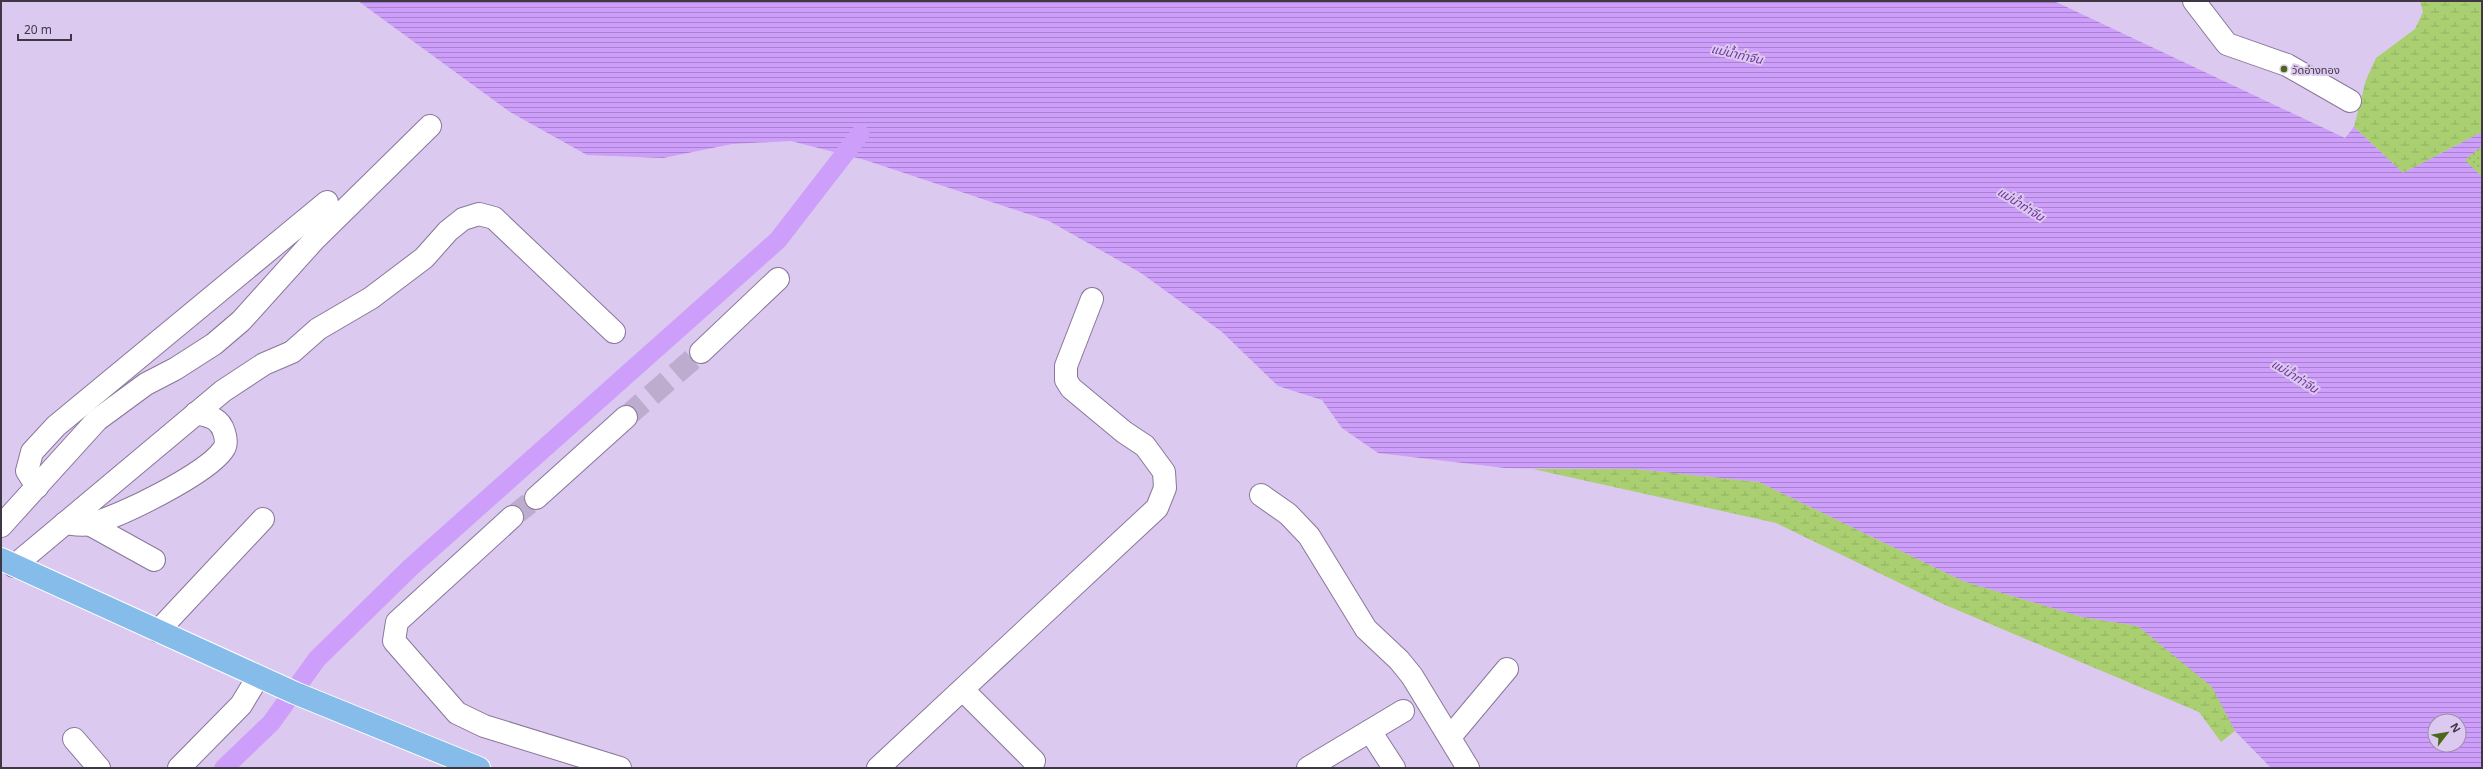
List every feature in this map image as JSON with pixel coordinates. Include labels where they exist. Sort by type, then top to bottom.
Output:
[{"type":"main road","points":[[8,562],[258,677],[476,768]]},
{"type":"street","points":[[2194,1],[2227,44],[2288,65],[2350,101]]},
{"type":"street","points":[[1,526],[97,420],[146,384],[175,369],[214,344],[241,320],[314,240],[430,126]]},
{"type":"street","points":[[37,487],[27,471],[32,452],[51,431],[327,202]]},
{"type":"street","points":[[8,562],[65,523],[223,390],[264,364],[292,352],[318,329],[371,298],[424,258],[448,231],[463,219],[479,214],[494,218],[510,231],[614,332]]},
{"type":"street","points":[[701,352],[778,280]]},
{"type":"street","points":[[226,286],[258,302]]},
{"type":"street","points":[[878,768],[1157,508],[1165,488],[1164,472],[1145,446],[1124,432],[1071,388],[1066,380],[1066,366],[1092,298]]},
{"type":"street","points":[[65,523],[88,524],[148,501],[209,462],[224,450],[226,439],[223,427],[214,417],[196,413]]},
{"type":"street","points":[[536,498],[626,417]]},
{"type":"street","points":[[1261,495],[1288,514],[1309,536],[1366,629],[1412,676],[1468,768]]},
{"type":"street","points":[[512,517],[397,622],[394,641],[457,713],[484,726],[620,768]]},
{"type":"street","points":[[158,631],[263,519]]},
{"type":"street","points":[[88,524],[154,560]]},
{"type":"street","points":[[1450,737],[1507,669]]},
{"type":"street","points":[[179,768],[241,705],[258,677]]},
{"type":"street","points":[[963,690],[1034,761]]},
{"type":"street","points":[[1308,768],[1331,762],[1370,731],[1403,711]]},
{"type":"street","points":[[1370,731],[1394,768]]},
{"type":"street","points":[[74,739],[99,768]]},
{"type":"green space","points":[[2420,1],[2482,1],[2482,132],[2403,173],[2354,127],[2366,80],[2376,58],[2415,29],[2423,12]]},
{"type":"green space","points":[[2482,146],[2482,177],[2464,160]]},
{"type":"green space","points":[[1533,469],[1636,469],[1759,482],[1963,581],[2082,617],[2138,626],[2213,687],[2235,731],[2221,742],[2199,712],[1943,604],[1776,523]]},
{"type":"water","name":"แม่น้ำท่าจีน","points":[[358,1],[2054,1],[2345,138],[2354,127],[2403,173],[2482,132],[2482,146],[2465,160],[2482,177],[2482,768],[2271,768],[2235,731],[2212,687],[2138,626],[2082,617],[1963,581],[1759,482],[1636,469],[1505,468],[1378,453],[1342,428],[1322,400],[1278,386],[1222,332],[1141,273],[1049,221],[865,160],[791,141],[732,144],[663,158],[587,155],[510,112]]},
{"type":"waterway","points":[[224,768],[271,723],[317,659],[411,567],[778,240],[860,134]]},
{"type":"tunnel","points":[[626,417],[701,352]]},
{"type":"tunnel","points":[[512,517],[536,498]]},
{"type":"place","name":"วัดอ่างทอง","points":[[2284,69]]}]
